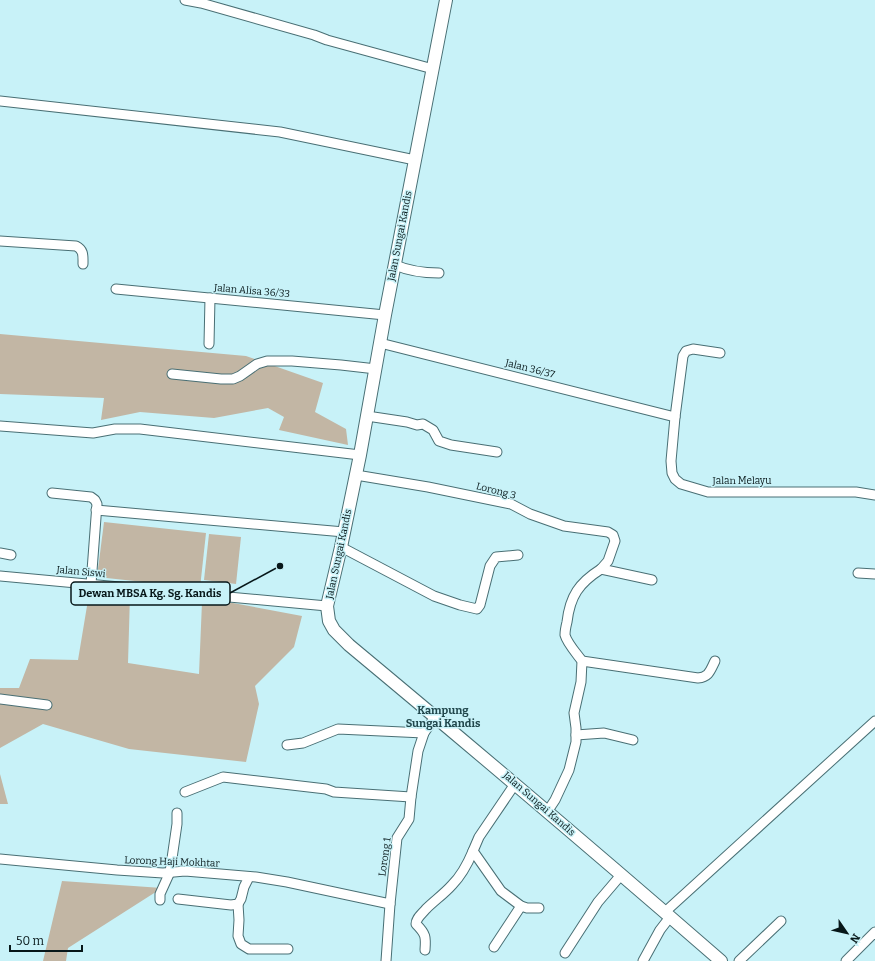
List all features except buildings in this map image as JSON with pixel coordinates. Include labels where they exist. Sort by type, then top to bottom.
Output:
[{"type":"street","points":[[185,0],[208,5],[433,69]]},
{"type":"street","name":"Jalan Sungai Kandis","points":[[446,0],[385,315],[360,455],[327,606],[329,621],[334,630],[348,645],[515,784],[721,961]]},
{"type":"street","points":[[0,101],[280,132],[415,160]]},
{"type":"street","points":[[0,241],[76,246],[81,248],[83,264]]},
{"type":"street","points":[[395,265],[404,269],[440,274]]},
{"type":"street","name":"Jalan Alisa 36/33","points":[[116,289],[385,315]]},
{"type":"street","points":[[209,344],[210,298]]},
{"type":"street","name":"Jalan 36/37","points":[[380,343],[675,417]]},
{"type":"street","name":"Jalan Melayu","points":[[720,353],[692,349],[686,351],[683,356],[675,417],[672,461],[672,473],[675,479],[681,484],[708,492],[856,492],[875,496]]},
{"type":"street","points":[[172,374],[234,379],[257,364],[267,361],[341,365],[376,369]]},
{"type":"street","points":[[367,416],[423,424],[433,430],[439,441],[452,445],[497,452]]},
{"type":"street","points":[[0,426],[93,433],[115,429],[140,429],[360,455]]},
{"type":"street","name":"Lorong 3","points":[[356,475],[428,487],[511,504],[530,514],[564,526],[608,532],[613,535],[615,541],[608,561],[601,569],[590,576],[580,586],[572,600],[568,616],[565,634],[582,661]]},
{"type":"street","points":[[52,492],[91,497],[96,500],[97,504],[91,584]]},
{"type":"street","points":[[96,510],[344,532]]},
{"type":"street","points":[[341,547],[434,596],[477,609],[480,605],[490,566],[496,557],[518,555]]},
{"type":"street","points":[[0,553],[11,555]]},
{"type":"street","points":[[601,569],[652,580]]},
{"type":"street","points":[[858,573],[875,574]]},
{"type":"street","name":"Jalan Siswi","points":[[0,576],[327,606]]},
{"type":"street","points":[[546,812],[555,800],[569,770],[576,742],[574,713],[581,682],[582,661],[698,678],[704,677],[710,671],[714,662]]},
{"type":"street","points":[[0,699],[47,705]]},
{"type":"street","name":"Lorong 1","points":[[386,961],[397,838],[409,819],[418,752],[424,733],[435,717]]},
{"type":"street","points":[[643,961],[667,914],[875,721]]},
{"type":"street","points":[[288,745],[303,743],[338,729],[424,733]]},
{"type":"street","points":[[576,735],[604,733],[633,740]]},
{"type":"street","points":[[185,792],[223,777],[326,789],[334,792],[411,796]]},
{"type":"street","points":[[425,950],[426,939],[424,932],[416,924],[416,921],[433,902],[452,885],[462,872],[479,837],[515,784]]},
{"type":"street","points":[[160,900],[160,894],[170,872],[177,824],[177,813]]},
{"type":"street","points":[[473,851],[501,891],[521,906],[527,908],[539,908]]},
{"type":"street","name":"Lorong Haji Mokhtar","points":[[0,859],[117,870],[163,873],[185,871],[249,877],[287,882],[390,904]]},
{"type":"street","points":[[565,953],[598,902],[621,875]]},
{"type":"street","points":[[249,877],[238,904],[238,936],[241,944],[250,949],[288,949]]},
{"type":"street","points":[[178,899],[231,905],[238,904]]},
{"type":"street","points":[[494,947],[521,906]]},
{"type":"street","points":[[739,961],[782,921]]},
{"type":"street","points":[[846,961],[875,932]]},
{"type":"shaded area","points":[[0,334],[246,356],[323,383],[315,412],[346,429],[348,445],[279,430],[284,417],[268,408],[214,418],[140,412],[101,420],[104,398],[0,394]]},
{"type":"shaded area","points":[[104,522],[206,533],[200,588],[97,577]]},
{"type":"shaded area","points":[[209,534],[241,537],[236,584],[204,580]]},
{"type":"shaded area","points":[[89,594],[130,595],[128,663],[199,674],[202,602],[233,603],[302,616],[294,647],[255,686],[259,704],[246,762],[129,749],[43,724],[0,748],[0,688],[19,688],[30,659],[78,660]]},
{"type":"shaded area","points":[[0,774],[8,804],[0,804]]},
{"type":"shaded area","points":[[62,881],[162,888],[68,948],[66,961],[43,961]]},
{"type":"place","name":"Dewan MBSA Kg. Sg. Kandis","points":[[280,566]]},
{"type":"district","name":"Kampung Sungai Kandis","points":[[443,716]]}]
